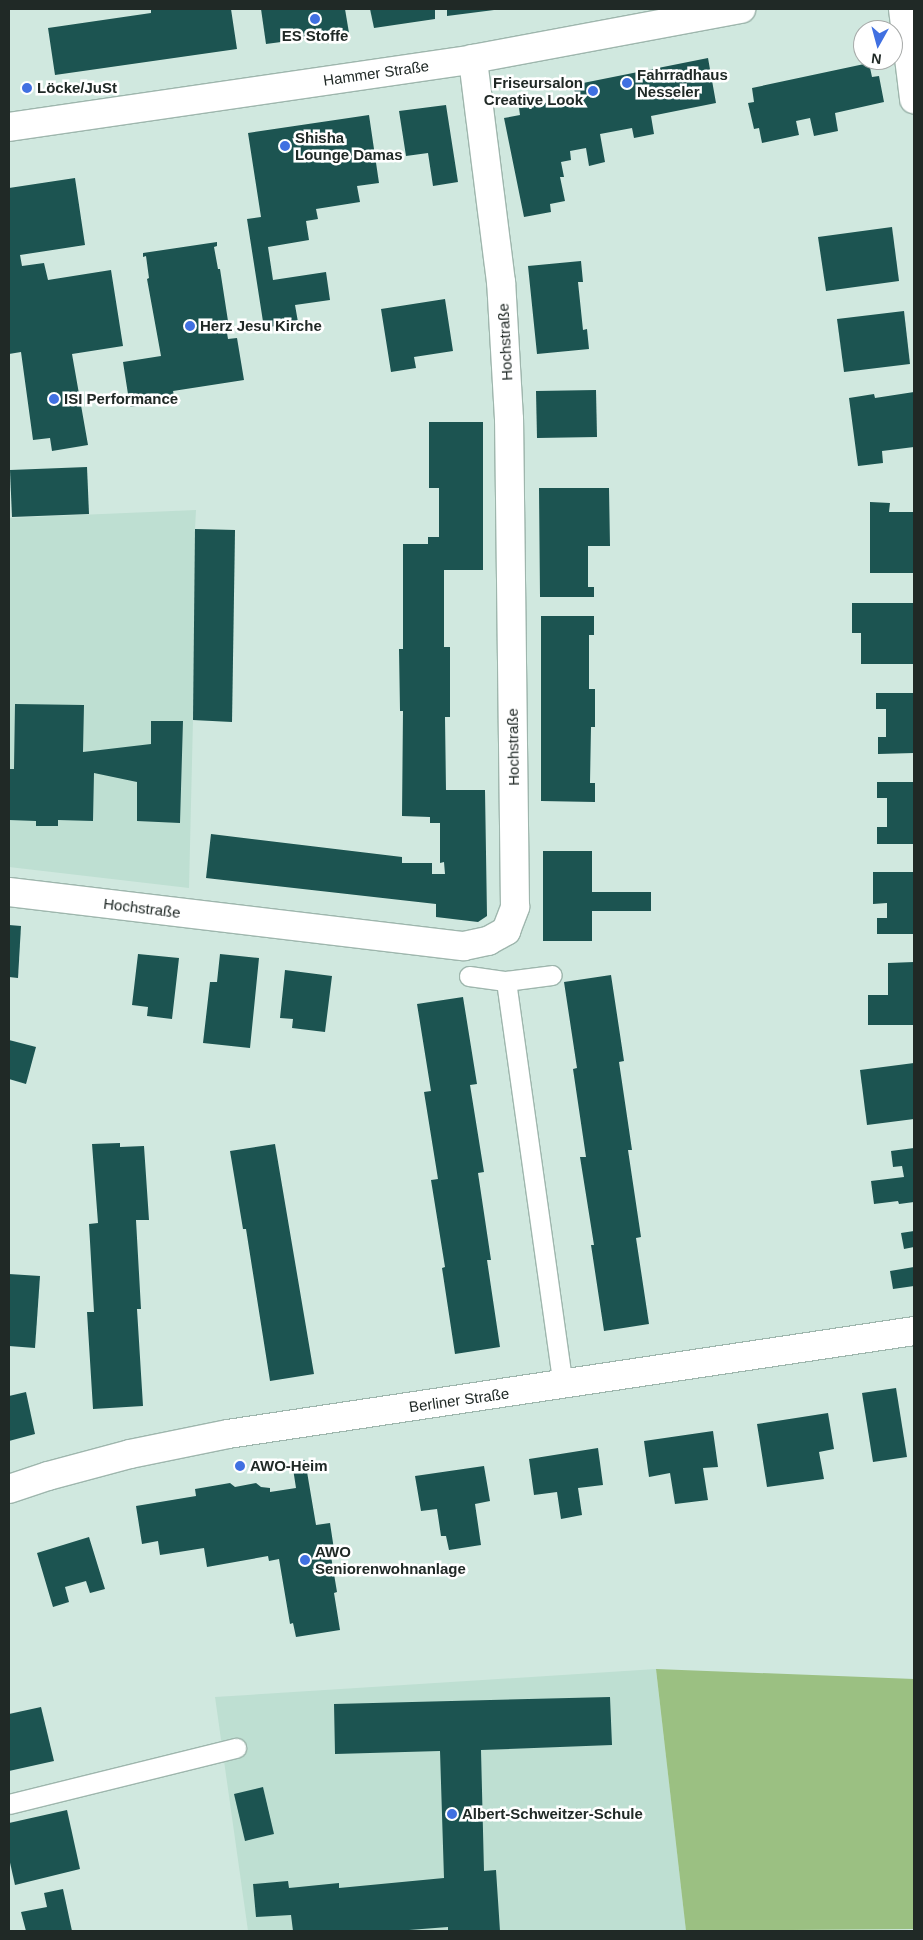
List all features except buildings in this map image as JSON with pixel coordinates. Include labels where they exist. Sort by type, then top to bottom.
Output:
[{"type":"street","name":"Hammer Straße","points":[[9,127],[473,59],[685,14],[740,9]]},
{"type":"street","points":[[903,9],[914,99]]},
{"type":"street","name":"Hochstraße","points":[[9,892],[464,946],[488,942],[506,931],[515,907],[510,419],[501,282],[473,59]]},
{"type":"street","name":"Berliner Straße","points":[[9,1489],[48,1476],[130,1454],[228,1434],[914,1331]]},
{"type":"lane","points":[[469,976],[506,981],[552,975]]},
{"type":"lane","points":[[506,981],[563,1385]]},
{"type":"lane","points":[[9,1804],[236,1748]]},
{"type":"shaded area","points":[[196,510],[195,529],[235,530],[232,722],[193,720],[189,888],[9,867],[9,518]]},
{"type":"shaded area","name":"Albert-Schweitzer-Schule","points":[[656,1669],[686,1931],[248,1931],[215,1697]]},
{"type":"green space","points":[[656,1669],[914,1679],[914,1929],[686,1931]]},
{"type":"place","name":"ES Stoffe","points":[[315,19]]},
{"type":"place","name":"Fahrradhaus Nesseler","points":[[627,83]]},
{"type":"place","name":"Löcke/JuSt","points":[[27,88]]},
{"type":"place","name":"Friseursalon Creative Look","points":[[593,91]]},
{"type":"place","name":"Shisha Lounge Damas","points":[[285,146]]},
{"type":"place","name":"Herz Jesu Kirche","points":[[190,326]]},
{"type":"place","name":"ISI Performance","points":[[54,399]]},
{"type":"place","name":"AWO-Heim","points":[[240,1466]]},
{"type":"place","name":"AWO Seniorenwohnanlage","points":[[305,1560]]},
{"type":"place","name":"Albert-Schweitzer-Schule","points":[[452,1814]]}]
